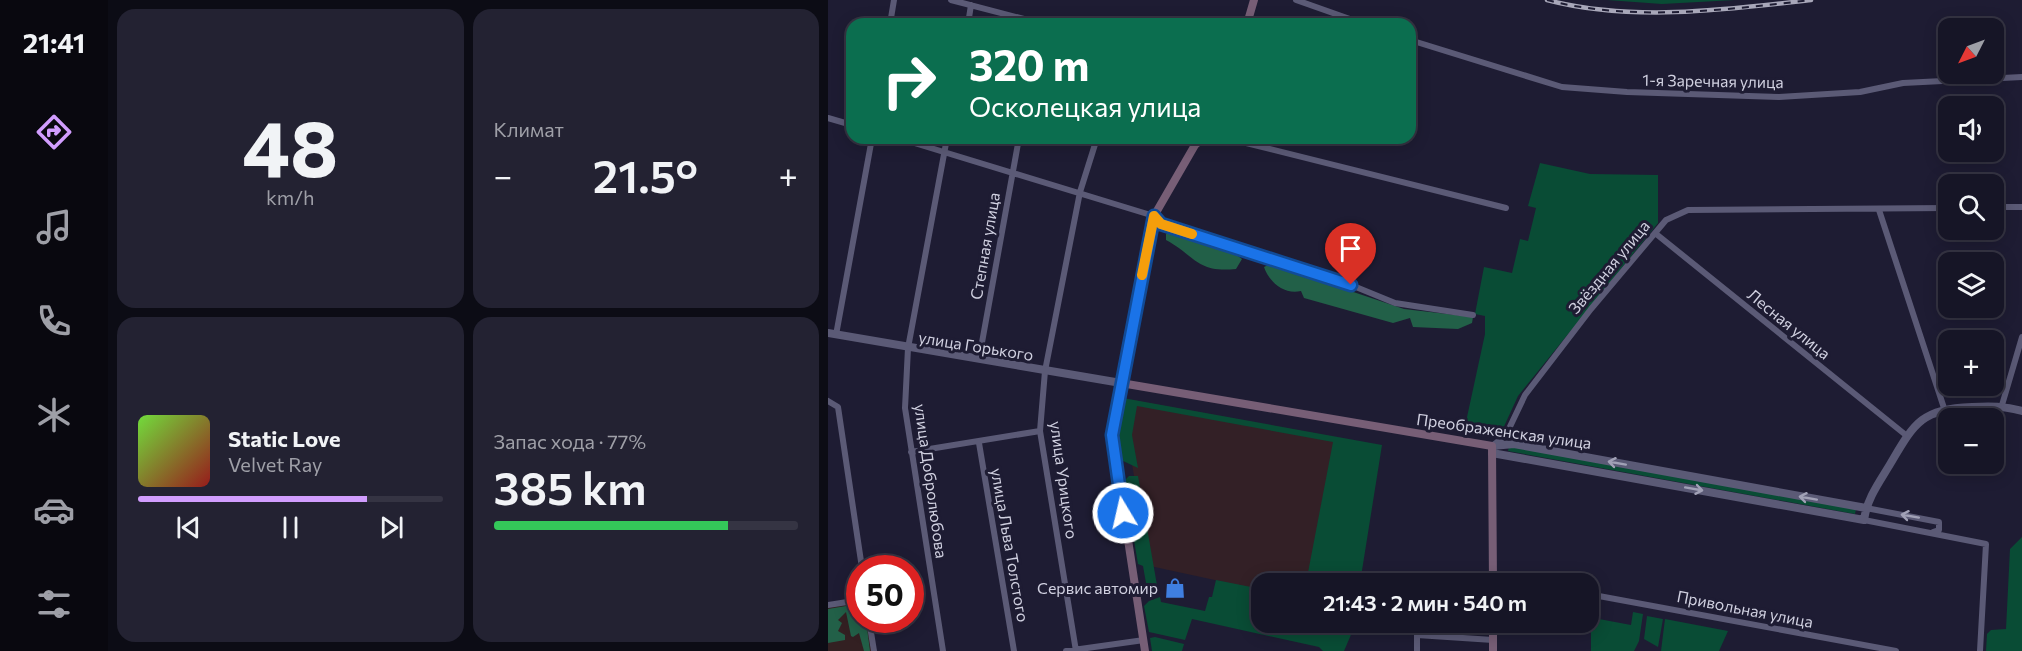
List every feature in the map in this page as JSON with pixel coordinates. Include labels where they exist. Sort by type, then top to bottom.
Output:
[{"type":"main road","points":[[1249,18],[1254,0]]},
{"type":"main road","points":[[1146,651],[1112,435],[1154,216],[1196,144]]},
{"type":"main road","name":"Преображенская улица","points":[[1121,383],[1492,450]]},
{"type":"main road","points":[[1492,450],[1493,573]]},
{"type":"main road","points":[[1493,633],[1493,651]]},
{"type":"street","points":[[891,18],[894,0]]},
{"type":"street","points":[[951,0],[1019,18]]},
{"type":"street","points":[[1296,0],[1347,18]]},
{"type":"street","points":[[969,18],[972,5]]},
{"type":"street","name":"1-я Заречная улица","points":[[1416,42],[1562,87],[1627,92],[1779,97],[1860,92],[1903,83],[2022,77]]},
{"type":"street","points":[[828,118],[846,123]]},
{"type":"street","points":[[832,334],[871,144]]},
{"type":"street","points":[[916,144],[1012,171],[1154,216],[1161,224],[1351,285],[1395,303],[1473,315]]},
{"type":"street","name":"улица Добролюбова","points":[[943,651],[905,408],[909,348],[946,144]]},
{"type":"street","name":"Степная улица","points":[[979,359],[1017,144]]},
{"type":"street","name":"улица Урицкого","points":[[1076,650],[1040,431],[1045,371],[1080,192],[1095,144]]},
{"type":"street","points":[[1250,144],[1506,208]]},
{"type":"street","points":[[2004,207],[2022,207]]},
{"type":"street","name":"Звёздная улица","points":[[1492,450],[1506,435],[1533,385],[1666,220],[1688,210],[1938,208]]},
{"type":"street","points":[[1879,210],[1944,408],[2002,405],[2022,411]]},
{"type":"street","name":"Лесная улица","points":[[1655,233],[1907,436]]},
{"type":"street","name":"улица Горького","points":[[832,334],[1121,383]]},
{"type":"street","points":[[2002,405],[2022,337]]},
{"type":"street","points":[[828,401],[838,407],[860,555]]},
{"type":"street","points":[[1864,520],[1866,508],[1907,436],[1923,419],[1938,411]]},
{"type":"street","points":[[911,452],[979,443],[1040,431]]},
{"type":"street","name":"улица Льва Толстого","points":[[979,443],[1014,651]]},
{"type":"street","name":"Преображенская улица","points":[[1492,450],[1514,444],[1939,522],[1939,530],[1932,533]]},
{"type":"street","name":"Преображенская улица","points":[[1492,450],[1986,544],[1980,651]]},
{"type":"street","name":"Привольная улица","points":[[1599,596],[1896,651]]},
{"type":"street","points":[[828,605],[846,602]]},
{"type":"street","points":[[872,633],[874,651]]},
{"type":"street","points":[[1417,651],[1417,635],[1493,640]]},
{"type":"street","points":[[1066,651],[1144,640]]},
{"type":"shaded area","points":[[1133,400],[1335,437],[1309,573],[1251,573],[1251,588],[1150,566],[1127,436]]},
{"type":"shaded area","points":[[846,605],[846,633],[869,633],[872,651],[828,651],[828,608]]},
{"type":"green space","points":[[1607,0],[1735,0],[1662,4]]},
{"type":"green space","points":[[1540,163],[1590,174],[1658,175],[1658,223],[1518,396],[1501,433],[1496,436],[1464,431],[1485,334],[1485,316],[1475,314],[1484,267],[1512,273],[1520,239],[1528,241],[1536,208],[1528,206]]},
{"type":"green space","points":[[1170,232],[1234,253],[1242,259],[1236,269],[1223,270],[1204,266],[1166,240],[1166,234]]},
{"type":"green space","points":[[1270,264],[1404,309],[1473,317],[1472,323],[1458,329],[1413,327],[1410,318],[1393,323],[1304,298],[1301,291],[1289,291],[1273,282],[1264,267]]},
{"type":"green space","points":[[1123,398],[1382,445],[1362,573],[1308,573],[1333,442],[1137,406],[1132,435],[1138,468],[1121,460],[1119,434]]},
{"type":"green space","points":[[1509,446],[1856,509],[1855,514],[1508,451]]},
{"type":"green space","points":[[1129,476],[1138,476],[1158,591],[1142,591],[1146,583],[1143,566],[1138,564],[1124,481]]},
{"type":"green space","points":[[2022,537],[2022,651],[1986,651],[1987,634],[1991,630],[2006,629],[2010,549]]},
{"type":"green space","points":[[1216,580],[1251,587],[1251,632],[1192,619],[1185,640],[1149,632],[1144,606],[1149,601],[1160,597],[1161,602],[1205,611],[1209,597],[1212,597]]},
{"type":"green space","points":[[846,606],[846,612],[838,620],[842,623],[838,631],[845,635],[845,640],[828,643],[828,609]]},
{"type":"green space","points":[[1633,612],[1643,614],[1639,641],[1634,651],[1591,651],[1591,633],[1599,633],[1599,619],[1631,625]]},
{"type":"green space","points":[[1647,616],[1663,619],[1658,647],[1644,639]]},
{"type":"green space","points":[[1665,619],[1728,631],[1719,651],[1661,651]]},
{"type":"green space","points":[[859,633],[868,633],[870,651],[864,651]]},
{"type":"green space","points":[[1256,633],[1352,633],[1344,651],[1323,651],[1319,647]]},
{"type":"green space","points":[[1155,637],[1184,644],[1182,651],[1152,651],[1150,638]]},
{"type":"railway","points":[[1547,0],[1579,7],[1645,12],[1712,10],[1811,0]]},
{"type":"slow traffic","points":[[1142,275],[1154,216],[1161,224],[1192,234]]},
{"type":"place","name":"Сервис автомир","points":[[1175,588]]},
{"type":"route","points":[[1123,513],[1112,435],[1154,216],[1161,224],[1351,285]]}]
